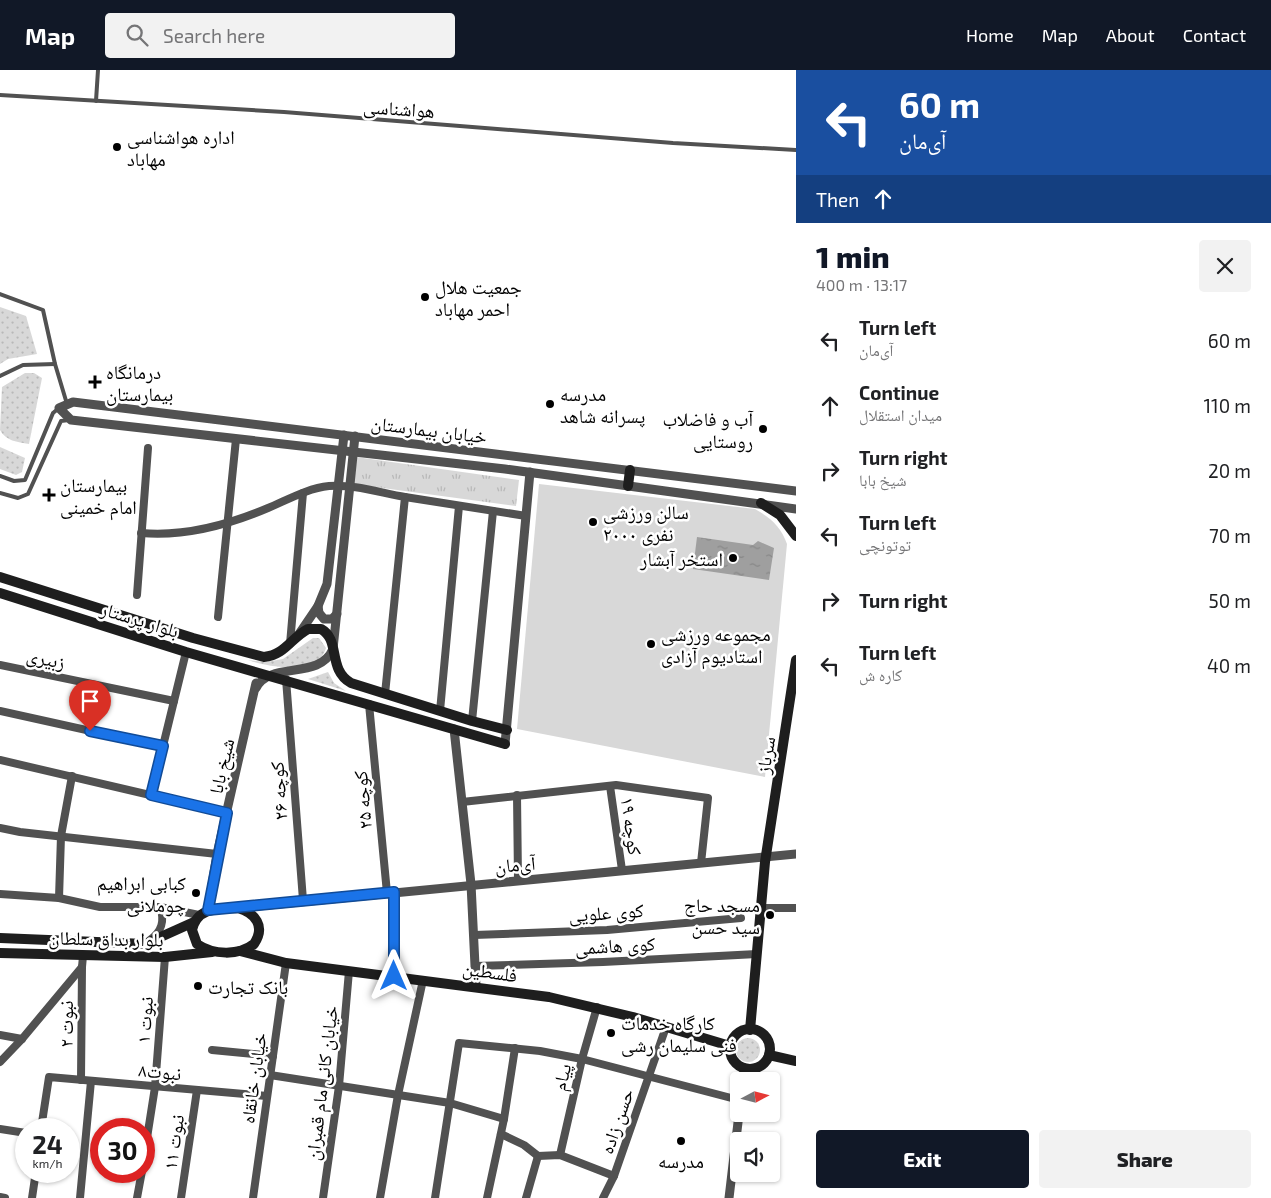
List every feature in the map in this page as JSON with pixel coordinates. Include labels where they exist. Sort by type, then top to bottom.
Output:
[{"type":"main road","points":[[628,486],[630,470]]},
{"type":"main road","points":[[761,503],[780,515],[796,536]]},
{"type":"main road","points":[[0,577],[253,655],[273,656],[308,629],[321,629],[330,637],[337,669],[343,678],[384,694],[507,730]]},
{"type":"main road","name":"بلوار پرستار","points":[[0,593],[186,652],[505,744]]},
{"type":"main road","name":"سرباز","points":[[767,856],[794,692],[796,660]]},
{"type":"main road","points":[[454,729],[456,716]]},
{"type":"main road","points":[[751,1030],[765,908],[769,862],[767,856]]},
{"type":"main road","points":[[751,1030],[767,856]]},
{"type":"main road","points":[[0,938],[144,944],[200,916],[238,908],[254,915],[260,929],[254,944],[240,951],[212,952],[197,944],[193,938],[192,930],[200,916]]},
{"type":"main road","name":"فلسطین","points":[[240,951],[286,963],[476,986],[549,997],[596,1007],[730,1046]]},
{"type":"main road","name":"بلوار بداق سلطان","points":[[0,954],[165,957],[212,952]]},
{"type":"main road","points":[[751,1030],[764,1036],[769,1048],[769,1054],[766,1060],[757,1068],[744,1069],[731,1058],[730,1046],[736,1035],[751,1030]]},
{"type":"main road","points":[[769,1054],[796,1061]]},
{"type":"street","name":"خیابان بیمارستان","points":[[63,406],[73,402],[126,408],[796,491]]},
{"type":"street","points":[[63,406],[71,420],[530,472],[796,509]]},
{"type":"street","points":[[124,426],[126,408]]},
{"type":"street","points":[[256,688],[261,680],[271,675],[315,666],[326,660],[333,649],[344,487],[344,435]]},
{"type":"street","points":[[298,636],[318,606],[327,584],[355,436]]},
{"type":"street","points":[[218,617],[226,522],[236,439]]},
{"type":"street","points":[[137,595],[148,448]]},
{"type":"street","points":[[505,744],[530,472]]},
{"type":"street","points":[[141,533],[165,535],[185,533],[241,519],[320,487],[344,487],[526,516]]},
{"type":"street","points":[[290,644],[303,493]]},
{"type":"street","points":[[384,694],[405,497]]},
{"type":"street","points":[[440,711],[459,506]]},
{"type":"street","points":[[472,721],[493,511]]},
{"type":"street","points":[[318,606],[319,613],[324,619],[332,619],[336,614]]},
{"type":"street","points":[[151,795],[186,652]]},
{"type":"street","name":"زبیری","points":[[0,665],[174,701]]},
{"type":"street","points":[[245,668],[254,675],[256,688]]},
{"type":"street","name":"کوچه ۲۶","points":[[286,680],[303,900]]},
{"type":"street","name":"شیخ بابا","points":[[200,916],[217,854],[256,688]]},
{"type":"street","name":"کوچه ۲۵","points":[[369,704],[391,892],[394,976]]},
{"type":"street","points":[[0,711],[163,746]]},
{"type":"street","points":[[454,729],[471,884],[476,986]]},
{"type":"street","points":[[0,760],[227,813]]},
{"type":"street","points":[[59,898],[61,836],[72,776]]},
{"type":"street","points":[[462,802],[610,786],[708,798],[701,863]]},
{"type":"street","name":"کوچه ۱۹","points":[[610,786],[622,870]]},
{"type":"street","points":[[517,795],[518,880]]},
{"type":"street","points":[[0,828],[217,854]]},
{"type":"street","name":"آی‌مان","points":[[238,908],[303,900],[796,854]]},
{"type":"street","points":[[0,894],[59,898],[100,907],[160,907],[200,916]]},
{"type":"street","points":[[144,944],[154,937],[161,926],[163,921],[160,907]]},
{"type":"street","points":[[765,908],[796,908]]},
{"type":"street","name":"کوی علویی","points":[[474,935],[607,930],[740,918]]},
{"type":"street","name":"کوی هاشمی","points":[[475,966],[757,954]]},
{"type":"street","name":"نبوت ۲","points":[[81,1080],[82,956]]},
{"type":"street","name":"نبوت ۱","points":[[150,1118],[155,1087],[165,957]]},
{"type":"street","name":"خیابان خانقاه","points":[[253,1198],[286,963]]},
{"type":"street","points":[[0,1062],[22,1039],[82,967]]},
{"type":"street","name":"خیابان کانی مام قمبران","points":[[323,1198],[340,1086],[349,971]]},
{"type":"street","points":[[380,1198],[398,1095],[423,980]]},
{"type":"street","name":"پیام","points":[[560,1155],[596,1007]]},
{"type":"street","name":"حسن زاده","points":[[603,1198],[614,1176],[666,1027]]},
{"type":"street","points":[[0,1035],[22,1039]]},
{"type":"street","points":[[436,1198],[459,1043],[515,1048],[582,1059],[730,1098]]},
{"type":"street","points":[[487,1198],[504,1119],[515,1048]]},
{"type":"street","points":[[212,1050],[273,1056]]},
{"type":"street","points":[[270,1075],[450,1103],[504,1119]]},
{"type":"street","name":"نبوت۸","points":[[43,1118],[49,1077],[267,1096]]},
{"type":"street","points":[[80,1198],[91,1081]]},
{"type":"street","name":"نبوت ۱۱","points":[[181,1198],[197,1090]]},
{"type":"street","points":[[729,1198],[738,1122]]},
{"type":"street","points":[[0,1129],[15,1131]]},
{"type":"street","points":[[501,1134],[524,1145],[538,1156],[560,1155],[614,1176]]},
{"type":"street","points":[[526,1198],[538,1156]]},
{"type":"street","points":[[32,1198],[34,1183]]},
{"type":"street","points":[[137,1198],[140,1183]]},
{"type":"street","points":[[0,1197],[5,1198]]},
{"type":"lane","points":[[96,101],[98,70]]},
{"type":"lane","name":"هواشناسی","points":[[0,95],[796,150]]},
{"type":"lane","points":[[0,294],[43,310],[63,406],[53,413],[25,480],[14,481],[0,476]]},
{"type":"lane","points":[[0,376],[23,365],[55,364]]},
{"type":"lane","points":[[0,494],[18,498],[28,494],[61,421],[71,420]]},
{"type":"green space","points":[[0,307],[26,316],[37,354],[8,359],[0,364]]},
{"type":"green space","points":[[25,373],[34,373],[42,378],[29,444],[9,439],[0,430],[2,387]]},
{"type":"green space","points":[[0,447],[25,458],[22,472],[16,475],[0,469]]},
{"type":"green space","points":[[356,457],[519,480],[516,506],[353,484]]},
{"type":"green space","name":"مجموعه ورزشی استادیوم آزادی","points":[[539,484],[755,509],[771,520],[778,528],[787,544],[765,777],[517,729]]},
{"type":"green space","points":[[313,638],[319,638],[326,648],[321,657],[313,663],[303,666],[279,667],[248,660],[266,662],[283,659]]},
{"type":"green space","points":[[328,672],[334,683],[346,691],[308,679]]},
{"type":"green space","points":[[748,1038],[757,1041],[760,1050],[757,1059],[748,1062],[739,1059],[736,1050],[739,1041]]},
{"type":"water","name":"استخر آبشار","points":[[697,537],[753,545],[758,541],[774,548],[769,580],[693,569]]},
{"type":"place","name":"اداره هواشناسی مهاباد","points":[[117,147]]},
{"type":"place","name":"جمعیت هلال احمر مهاباد","points":[[425,297]]},
{"type":"place","name":"درمانگاه بیمارستان","points":[[95,382]]},
{"type":"place","name":"مدرسه پسرانه شاهد","points":[[550,404]]},
{"type":"place","name":"آب و فاضلاب روستایی","points":[[763,429]]},
{"type":"place","name":"بیمارستان امام خمینی","points":[[49,495]]},
{"type":"place","name":"سالن ورزشی ۲۰۰۰ نفری","points":[[593,522]]},
{"type":"place","name":"استخر آبشار","points":[[733,558]]},
{"type":"place","name":"مجموعه ورزشی استادیوم آزادی","points":[[651,644]]},
{"type":"place","name":"کبابی ابراهیم چوملانی","points":[[196,893]]},
{"type":"place","name":"مسجد حاج سید حسن","points":[[770,915]]},
{"type":"place","name":"بانک تجارت","points":[[198,986]]},
{"type":"place","name":"کارگاه خدمات فنی سلیمان رشی","points":[[611,1033]]},
{"type":"place","name":"مدرسه","points":[[681,1141]]},
{"type":"route","points":[[90,731],[163,746],[151,795],[227,813],[217,854],[208,910],[394,892],[394,976]]}]
